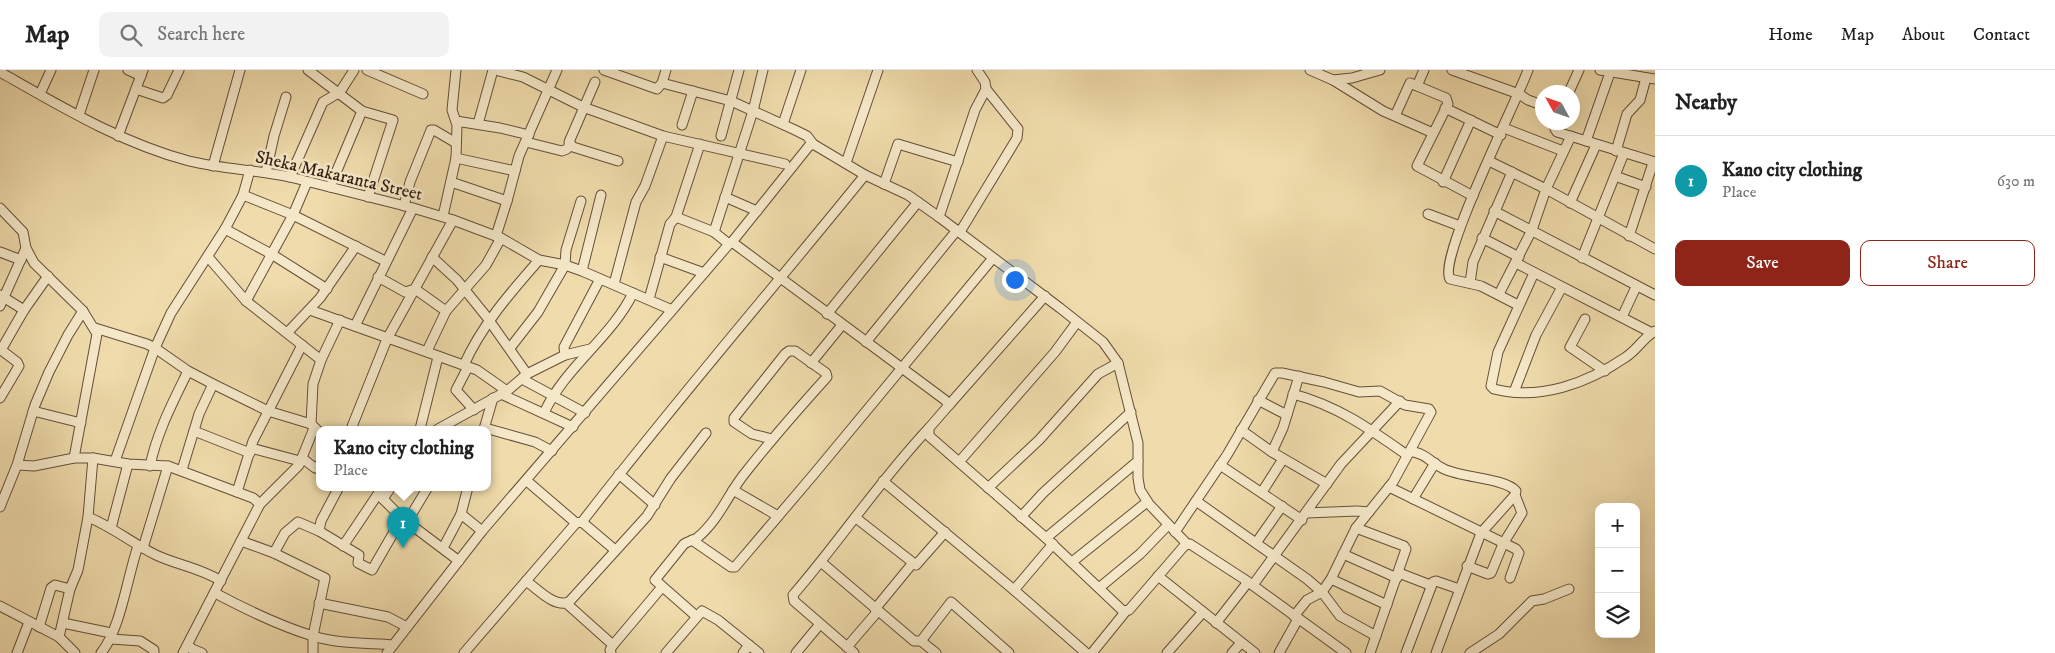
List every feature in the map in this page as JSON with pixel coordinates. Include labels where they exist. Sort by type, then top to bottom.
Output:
[{"type":"street","points":[[40,94],[51,70]]},
{"type":"street","points":[[79,115],[94,70]]},
{"type":"street","points":[[118,136],[142,73],[128,70]]},
{"type":"street","points":[[136,89],[163,98],[167,95],[180,70]]},
{"type":"street","points":[[213,166],[240,70]]},
{"type":"street","points":[[308,70],[340,92],[345,99],[362,111],[393,120],[368,197]]},
{"type":"street","points":[[290,177],[323,102],[340,92],[354,70]]},
{"type":"street","points":[[366,70],[423,94]]},
{"type":"street","points":[[443,216],[456,158],[456,121],[452,110],[456,70]]},
{"type":"street","points":[[478,124],[494,70],[523,77],[583,107],[663,136],[740,152],[785,164]]},
{"type":"street","points":[[427,351],[446,311],[486,265],[498,237],[515,171],[557,70]]},
{"type":"street","points":[[604,70],[628,74],[657,89],[662,83],[666,70]]},
{"type":"street","points":[[721,136],[739,70]]},
{"type":"street","points":[[714,232],[753,111],[763,70]]},
{"type":"street","points":[[783,124],[801,70]]},
{"type":"street","points":[[846,163],[878,70]]},
{"type":"street","points":[[866,342],[959,231],[1017,138],[1018,129],[986,89],[985,82],[977,70]]},
{"type":"street","points":[[1310,70],[1333,80],[1377,108],[1433,133]]},
{"type":"street","points":[[1333,80],[1352,78],[1380,70]]},
{"type":"street","points":[[1417,86],[1424,70]]},
{"type":"street","points":[[1452,70],[1519,94],[1535,102]]},
{"type":"street","points":[[1518,305],[1499,294],[1470,283],[1455,281],[1448,276],[1454,243],[1460,226],[1528,70]]},
{"type":"street","points":[[1572,85],[1579,70]]},
{"type":"street","points":[[1582,258],[1616,176],[1627,114],[1640,100],[1647,76],[1600,70]]},
{"type":"street","points":[[1586,141],[1611,71]]},
{"type":"street","name":"Sheka Makaranta Street","points":[[0,72],[118,136],[165,153],[213,166],[266,172],[290,177],[443,216],[498,237],[539,260],[565,265],[582,271],[672,310]]},
{"type":"street","points":[[456,121],[478,124],[562,151],[567,149],[570,144],[570,139],[595,82]]},
{"type":"street","points":[[662,83],[731,101],[807,136],[813,144],[865,175],[918,202],[1045,296],[1103,342],[1118,363],[1138,443],[1140,490],[1148,502],[1187,544],[1250,584],[1346,653]]},
{"type":"street","points":[[1395,116],[1408,84],[1448,100],[1416,166],[1473,196]]},
{"type":"street","points":[[939,217],[975,110],[986,89]]},
{"type":"street","points":[[682,125],[692,91]]},
{"type":"street","points":[[266,172],[274,136],[286,97]]},
{"type":"street","points":[[1445,108],[1471,120],[1563,151]]},
{"type":"street","points":[[330,187],[362,111]]},
{"type":"street","points":[[1444,182],[1471,120]]},
{"type":"street","points":[[355,326],[409,207],[410,182],[431,130],[456,143]]},
{"type":"street","points":[[1556,130],[1596,145],[1654,162],[1629,236]]},
{"type":"street","points":[[614,284],[636,202],[645,186],[663,136]]},
{"type":"street","points":[[1499,294],[1532,230],[1546,189],[1571,136]]},
{"type":"street","points":[[570,144],[573,147],[618,161]]},
{"type":"street","points":[[649,299],[670,224],[676,217],[700,144]]},
{"type":"street","points":[[214,593],[243,608],[313,636],[390,649],[482,531],[730,243],[809,146],[813,144]]},
{"type":"street","points":[[884,184],[898,144],[958,162]]},
{"type":"street","points":[[1570,203],[1596,145]]},
{"type":"street","points":[[456,158],[515,171]]},
{"type":"street","points":[[1489,161],[1546,189],[1655,249]]},
{"type":"street","points":[[114,462],[155,348],[171,313],[225,229],[243,195],[250,170]]},
{"type":"street","points":[[1470,283],[1473,262],[1482,238],[1512,172]]},
{"type":"street","points":[[464,653],[579,522],[692,383],[781,280],[865,175]]},
{"type":"street","points":[[1616,176],[1646,187]]},
{"type":"street","points":[[246,301],[273,255],[293,215],[306,182]]},
{"type":"street","points":[[450,182],[507,201]]},
{"type":"street","points":[[243,195],[293,215],[385,261]]},
{"type":"street","points":[[582,271],[600,195]]},
{"type":"street","points":[[725,197],[757,211]]},
{"type":"street","points":[[510,348],[538,312],[565,265],[566,250],[582,201]]},
{"type":"street","points":[[827,314],[918,202]]},
{"type":"street","points":[[0,208],[20,228],[25,236],[26,248],[30,256],[96,328],[98,339],[74,458]]},
{"type":"street","points":[[1494,212],[1655,295]]},
{"type":"street","points":[[1428,214],[1460,226]]},
{"type":"street","points":[[676,217],[714,232],[730,243],[946,400],[949,405]]},
{"type":"street","points":[[352,426],[387,339],[453,220]]},
{"type":"street","points":[[225,229],[273,255],[327,289]]},
{"type":"street","points":[[1482,238],[1534,273],[1653,332],[1628,356],[1605,371],[1568,386],[1542,392],[1498,390],[1491,386],[1498,352],[1534,273]]},
{"type":"street","points":[[288,332],[310,310],[327,289],[356,246]]},
{"type":"street","points":[[0,306],[2,296],[26,248]]},
{"type":"street","points":[[0,252],[20,260]]},
{"type":"street","points":[[208,257],[246,301],[288,332],[321,360]]},
{"type":"street","points":[[432,257],[446,269],[486,316],[510,348],[525,376],[552,396],[585,413]]},
{"type":"street","points":[[660,257],[704,272]]},
{"type":"street","points":[[692,540],[733,568],[902,369],[993,258]]},
{"type":"street","points":[[474,410],[456,390],[472,348],[504,300],[539,260]]},
{"type":"street","points":[[0,398],[19,366],[17,362],[1,350],[24,310],[48,276]]},
{"type":"street","points":[[378,277],[406,292],[415,289]]},
{"type":"street","points":[[565,355],[564,347],[600,279]]},
{"type":"street","points":[[1622,317],[1636,286]]},
{"type":"street","points":[[1514,392],[1536,335],[1562,287]]},
{"type":"street","points":[[415,289],[446,311]]},
{"type":"street","points":[[544,413],[552,396],[620,315],[633,293]]},
{"type":"street","points":[[2,296],[24,310]]},
{"type":"street","points":[[912,564],[850,650],[792,598],[905,453],[1045,296]]},
{"type":"street","points":[[310,310],[387,339],[427,351],[484,374],[500,395],[573,427]]},
{"type":"street","points":[[0,507],[3,494],[18,466],[34,411],[49,372],[68,335],[83,312]]},
{"type":"street","points":[[1585,319],[1570,348],[1605,371]]},
{"type":"street","points":[[202,653],[186,649],[260,504],[282,484],[301,459],[315,428],[313,384],[321,360],[340,320]]},
{"type":"street","points":[[959,462],[1055,352],[1077,322]]},
{"type":"street","points":[[812,363],[842,325]]},
{"type":"street","points":[[96,328],[134,339],[155,348],[188,371],[213,384],[268,411],[315,428]]},
{"type":"street","points":[[237,492],[250,450],[302,345]]},
{"type":"street","points":[[449,426],[500,395],[525,376],[565,355],[590,349]]},
{"type":"street","points":[[696,616],[656,582],[656,578],[684,544],[688,540],[696,539],[718,515],[741,478],[772,439],[828,376],[795,351],[789,351],[734,418],[734,422],[752,434],[772,439]]},
{"type":"street","points":[[421,426],[438,357]]},
{"type":"street","points":[[988,488],[1039,440],[1098,374],[1118,363]]},
{"type":"street","points":[[150,466],[166,416],[188,371]]},
{"type":"street","points":[[1175,532],[1220,465],[1275,373],[1282,372],[1354,391],[1380,391],[1413,407],[1429,409],[1431,412],[1389,487],[1356,528],[1322,592],[1308,600],[1296,618],[1279,653]]},
{"type":"street","points":[[1272,452],[1287,415],[1298,376]]},
{"type":"street","points":[[182,470],[204,402],[213,384]]},
{"type":"street","points":[[1293,394],[1317,400],[1344,413],[1408,453],[1423,454],[1435,463],[1454,472],[1511,486],[1516,491],[1515,495],[1522,512],[1503,544],[1489,574],[1467,566]]},
{"type":"street","points":[[486,426],[500,395]]},
{"type":"street","points":[[1258,400],[1287,415]]},
{"type":"street","points":[[1216,623],[1304,516],[1348,455],[1400,401]]},
{"type":"street","points":[[34,411],[81,423]]},
{"type":"street","points":[[1021,516],[1042,493],[1131,412]]},
{"type":"street","points":[[928,428],[929,436],[1049,541],[1123,611],[1126,611]]},
{"type":"street","points":[[491,430],[535,442],[552,451]]},
{"type":"street","points":[[1241,430],[1283,459],[1327,484]]},
{"type":"street","points":[[194,431],[250,450],[301,459],[316,467]]},
{"type":"street","points":[[566,604],[643,521],[671,478],[706,433]]},
{"type":"street","points":[[18,466],[34,466],[74,458],[93,458],[128,464],[168,466],[254,498],[260,504]]},
{"type":"street","points":[[59,637],[70,589],[78,570],[88,517],[93,458]]},
{"type":"street","points":[[1262,492],[1283,459]]},
{"type":"street","points":[[1014,590],[1049,541],[1138,461]]},
{"type":"street","points":[[1414,499],[1435,463]]},
{"type":"street","points":[[111,528],[128,464]]},
{"type":"street","points":[[1220,465],[1282,506],[1304,516],[1357,511],[1369,512]]},
{"type":"street","points":[[100,653],[111,636],[168,466]]},
{"type":"street","points":[[619,474],[655,505]]},
{"type":"street","points":[[526,481],[615,550]]},
{"type":"street","points":[[883,481],[1014,590],[1086,653]]},
{"type":"street","points":[[1389,487],[1516,549],[1519,553],[1510,578]]},
{"type":"street","points":[[733,490],[778,516]]},
{"type":"street","points":[[319,531],[321,521],[337,491]]},
{"type":"street","points":[[274,553],[285,533],[295,524],[302,523],[359,555],[358,563],[372,570],[425,491]]},
{"type":"street","points":[[443,548],[461,514],[467,491]]},
{"type":"street","points":[[343,546],[380,492],[405,520],[459,561]]},
{"type":"street","points":[[1436,653],[1467,566],[1481,533],[1515,495]]},
{"type":"street","points":[[1196,501],[1308,579],[1322,592],[1340,616],[1376,636]]},
{"type":"street","points":[[1072,562],[1148,502]]},
{"type":"street","points":[[1256,543],[1282,506]]},
{"type":"street","points":[[461,514],[482,531]]},
{"type":"street","points":[[88,517],[111,528],[158,556],[186,565],[221,580]]},
{"type":"street","points":[[856,518],[912,564],[916,565],[945,532]]},
{"type":"street","points":[[1099,588],[1140,554],[1168,525]]},
{"type":"street","points":[[1356,528],[1404,546],[1406,553],[1370,653]]},
{"type":"street","points":[[241,541],[274,553],[325,578],[313,636],[313,653]]},
{"type":"street","points":[[1092,653],[1126,611],[1187,544]]},
{"type":"street","points":[[1343,554],[1398,576],[1430,585]]},
{"type":"street","points":[[821,562],[914,641],[921,641],[936,653]]},
{"type":"street","points":[[1158,576],[1255,653]]},
{"type":"street","points":[[1330,579],[1387,605]]},
{"type":"street","points":[[1406,653],[1430,585],[1436,580],[1459,589]]},
{"type":"street","points":[[526,581],[552,600],[566,604],[612,649],[662,587]]},
{"type":"street","points":[[39,627],[53,586],[70,589]]},
{"type":"street","points":[[1470,653],[1499,634],[1532,601],[1544,599],[1569,589]]},
{"type":"street","points":[[921,641],[951,602],[1009,653]]},
{"type":"street","points":[[319,603],[388,617],[407,627]]},
{"type":"street","points":[[0,606],[59,637],[75,653]]},
{"type":"street","points":[[666,653],[700,612],[706,612],[759,653]]},
{"type":"street","points":[[1167,653],[1203,612]]},
{"type":"street","points":[[17,653],[29,622]]},
{"type":"street","points":[[63,623],[111,636],[140,641],[154,650],[154,653]]},
{"type":"street","points":[[796,653],[820,624]]},
{"type":"street","points":[[1232,653],[1241,643]]},
{"type":"street","points":[[743,653],[749,645]]},
{"type":"place","name":"Kano city clothing","points":[[403,548]]}]
